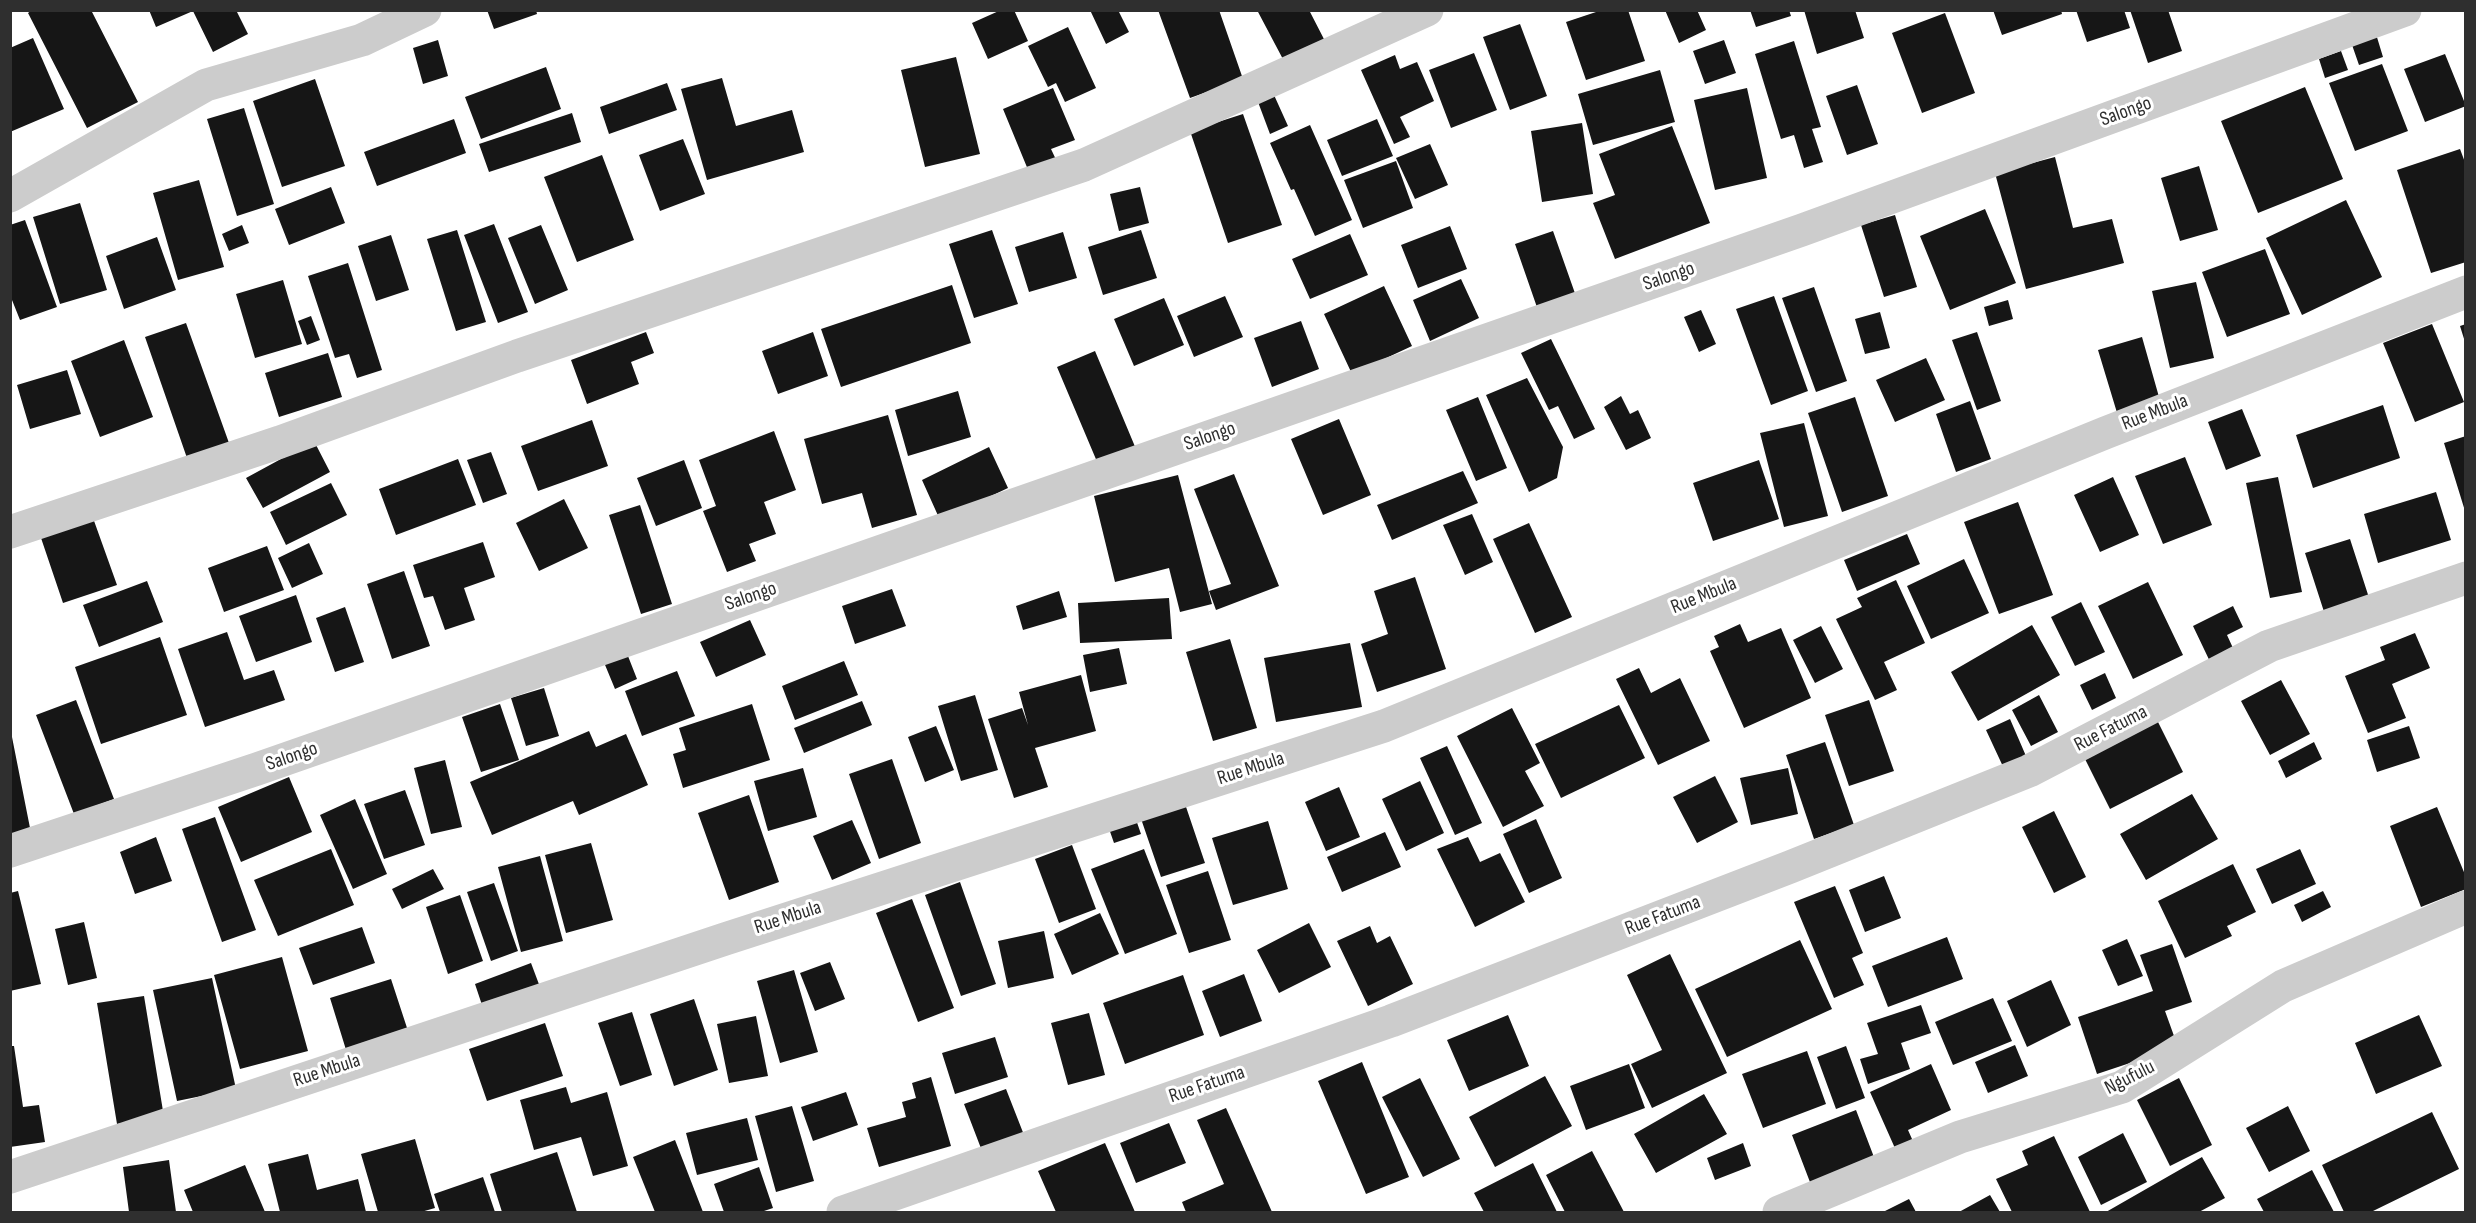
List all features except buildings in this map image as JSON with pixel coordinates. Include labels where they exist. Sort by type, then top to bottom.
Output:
[{"type":"street","points":[[10,196],[206,86],[362,40],[425,10]]},
{"type":"street","points":[[10,532],[280,442],[517,356],[1084,165],[1426,10]]},
{"type":"street","name":"Salongo","points":[[10,851],[257,769],[1779,238],[2405,10]]},
{"type":"street","name":"Rue Mbula","points":[[10,1177],[725,939],[1384,726],[2104,433],[2466,292]]},
{"type":"street","name":"Rue Fatuma","points":[[843,1212],[1391,1021],[1790,867],[2029,771],[2269,646],[2466,578]]},
{"type":"street","name":"Ngufulu","points":[[1779,1212],[1960,1137],[2122,1087],[2283,986],[2466,907]]}]
